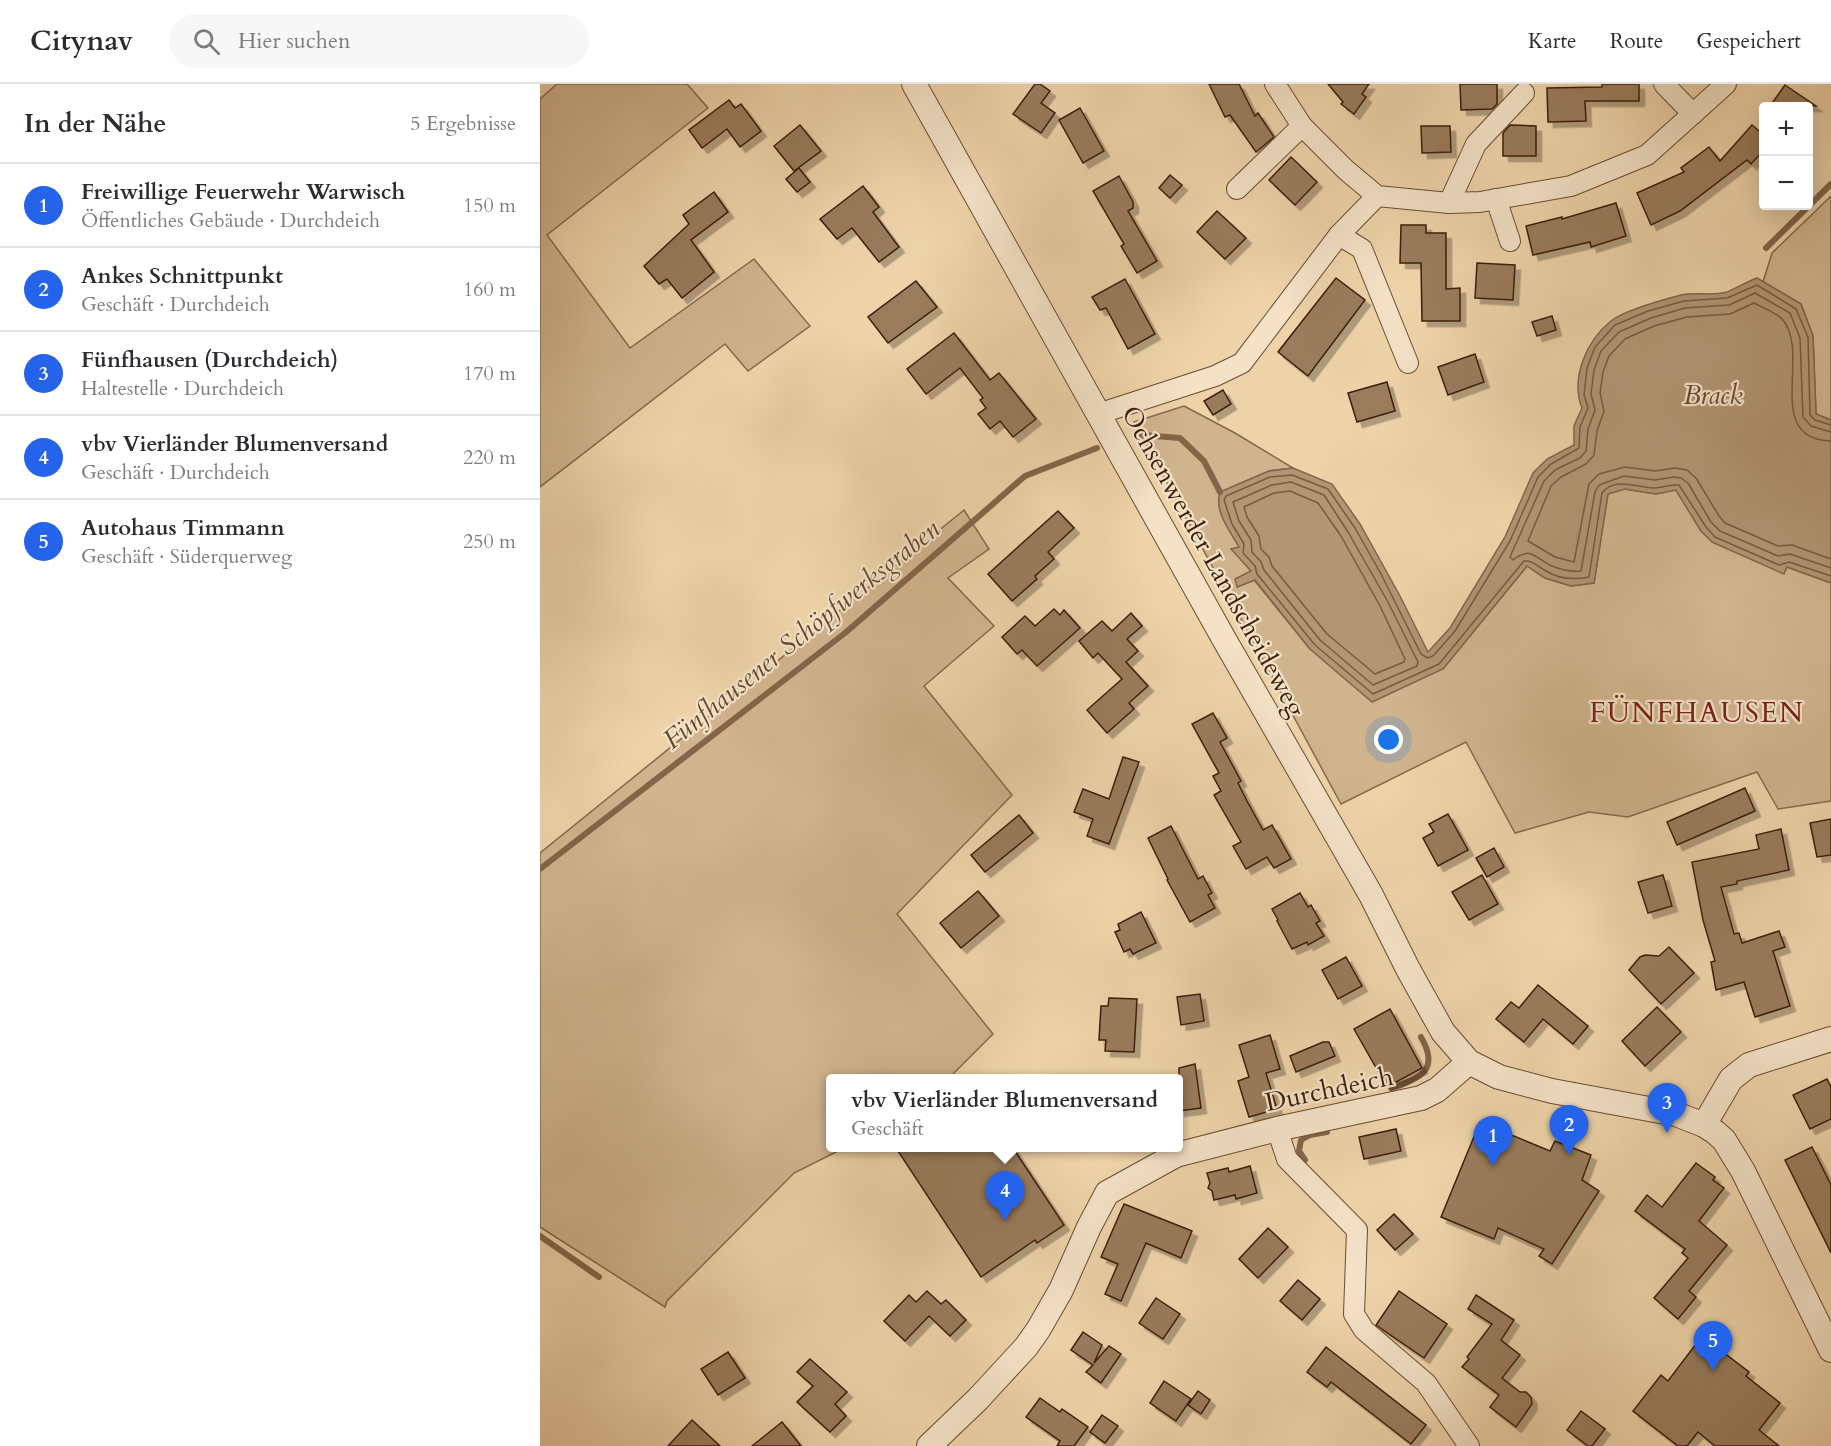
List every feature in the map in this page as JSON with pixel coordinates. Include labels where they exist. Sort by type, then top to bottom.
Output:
[{"type":"street","points":[[1275,84],[1302,126],[1346,170],[1377,196],[1449,203],[1479,202],[1571,186],[1647,155],[1726,84]]},
{"type":"street","points":[[1664,84],[1693,114]]},
{"type":"street","name":"Ochsenwerder Landscheideweg","points":[[917,85],[1224,639],[1371,895],[1443,1032],[1469,1062]]},
{"type":"street","points":[[1449,203],[1476,144],[1524,93]]},
{"type":"street","points":[[1237,189],[1302,126]]},
{"type":"street","points":[[1098,414],[1215,376],[1242,363],[1339,235],[1377,196]]},
{"type":"street","points":[[1496,199],[1510,241]]},
{"type":"street","points":[[1339,235],[1362,249],[1407,363]]},
{"type":"street","points":[[1704,1125],[1731,1079],[1749,1065],[1831,1039]]},
{"type":"street","points":[[1469,1062],[1499,1077],[1537,1088],[1676,1114],[1704,1125],[1724,1140],[1831,1350]]},
{"type":"street","name":"Durchdeich","points":[[929,1446],[978,1399],[1026,1347],[1038,1330],[1061,1290],[1107,1193],[1176,1155],[1278,1129],[1420,1098],[1437,1090],[1469,1062]]},
{"type":"street","points":[[1278,1129],[1287,1159],[1357,1230],[1354,1314],[1364,1330],[1426,1383],[1469,1446]]},
{"type":"shaded area","points":[[557,84],[687,84],[708,108],[547,235],[630,348],[754,259],[810,326],[748,371],[725,344],[540,487],[540,99]]},
{"type":"shaded area","points":[[1831,196],[1831,420],[1816,414],[1813,336],[1801,304],[1763,282],[1772,253]]},
{"type":"shaded area","points":[[1184,406],[1293,468],[1269,471],[1220,492],[1219,506],[1224,521],[1240,547],[1232,549],[1251,571],[1237,587],[1254,580],[1310,649],[1443,669],[1527,566],[1545,578],[1571,586],[1594,583],[1608,494],[1624,489],[1656,494],[1676,490],[1701,531],[1784,573],[1787,567],[1831,583],[1831,801],[1778,809],[1757,772],[1628,817],[1589,812],[1515,833],[1466,742],[1341,804],[1134,422]]},
{"type":"shaded area","points":[[964,510],[989,549],[948,578],[994,626],[924,686],[1012,795],[897,914],[993,1034],[953,1074],[826,1074],[826,1152],[836,1152],[794,1173],[667,1301],[665,1307],[540,1227],[540,853]]},
{"type":"water","name":"Brack","points":[[1757,278],[1801,304],[1813,336],[1816,414],[1831,420],[1831,583],[1787,567],[1784,574],[1712,542],[1701,531],[1676,490],[1656,494],[1625,489],[1608,494],[1594,583],[1571,586],[1545,578],[1527,566],[1443,669],[1372,702],[1310,649],[1255,580],[1237,587],[1235,579],[1251,571],[1231,549],[1239,547],[1221,514],[1220,492],[1269,471],[1293,468],[1332,484],[1360,524],[1428,652],[1450,628],[1505,537],[1533,473],[1547,459],[1574,445],[1574,426],[1582,408],[1578,384],[1580,372],[1588,349],[1602,329],[1617,317],[1644,306],[1681,295],[1727,292]]},
{"type":"building","points":[[1035,84],[1040,84],[1050,91],[1041,103],[1055,113],[1041,133],[1013,114]]},
{"type":"building","points":[[1209,84],[1239,84],[1255,116],[1258,113],[1274,137],[1256,152],[1230,115],[1225,117]]},
{"type":"building","points":[[1328,84],[1369,84],[1362,94],[1366,97],[1354,114],[1341,104],[1343,102]]},
{"type":"building","points":[[1460,84],[1497,84],[1497,104],[1492,109],[1461,110]]},
{"type":"building","points":[[1602,84],[1639,84],[1639,101],[1585,101],[1586,121],[1548,122],[1547,88],[1602,87]]},
{"type":"building","points":[[1785,85],[1810,102],[1773,102]]},
{"type":"building","points":[[729,100],[735,108],[741,104],[761,131],[740,147],[727,129],[702,148],[689,130]]},
{"type":"building","points":[[1080,108],[1104,151],[1083,163],[1059,120]]},
{"type":"building","points":[[800,125],[821,151],[794,171],[774,146]]},
{"type":"building","points":[[1510,125],[1536,126],[1536,156],[1503,156],[1503,133]]},
{"type":"building","points":[[1752,125],[1759,131],[1759,155],[1751,164],[1747,160],[1680,211],[1651,225],[1637,193],[1684,172],[1681,168],[1709,147],[1720,161]]},
{"type":"building","points":[[1421,126],[1450,126],[1451,152],[1422,153]]},
{"type":"building","points":[[1291,157],[1317,182],[1295,205],[1269,180]]},
{"type":"building","points":[[799,168],[810,182],[797,192],[786,179]]},
{"type":"building","points":[[1170,175],[1182,185],[1170,198],[1159,188]]},
{"type":"building","points":[[1119,176],[1133,202],[1133,208],[1128,211],[1157,261],[1137,273],[1121,246],[1124,244],[1093,191]]},
{"type":"building","points":[[863,186],[879,207],[873,212],[899,247],[879,262],[852,228],[837,239],[820,219]]},
{"type":"building","points":[[714,192],[728,212],[691,240],[714,272],[682,298],[667,279],[659,284],[644,266],[689,224],[683,215]]},
{"type":"building","points":[[1616,203],[1626,236],[1591,247],[1590,242],[1533,255],[1526,226],[1562,217],[1562,219]]},
{"type":"building","points":[[1217,211],[1246,238],[1225,259],[1197,232]]},
{"type":"building","points":[[1401,225],[1426,225],[1426,233],[1446,233],[1446,289],[1460,288],[1460,321],[1422,321],[1421,263],[1400,263]]},
{"type":"building","points":[[1477,263],[1515,265],[1513,300],[1475,298]]},
{"type":"building","points":[[1336,278],[1365,300],[1308,376],[1278,352]]},
{"type":"building","points":[[1125,279],[1155,334],[1128,349],[1106,308],[1100,310],[1092,297]]},
{"type":"building","points":[[916,281],[937,307],[888,343],[868,317]]},
{"type":"building","points":[[1552,316],[1556,330],[1537,336],[1532,322]]},
{"type":"building","points":[[954,333],[990,380],[999,373],[1036,419],[1013,437],[1000,421],[990,429],[978,414],[986,408],[980,400],[983,398],[960,368],[926,394],[907,369]]},
{"type":"building","points":[[1475,354],[1484,382],[1448,395],[1438,367]]},
{"type":"building","points":[[1387,382],[1395,411],[1357,422],[1348,393]]},
{"type":"building","points":[[1223,390],[1231,404],[1213,415],[1204,401]]},
{"type":"building","points":[[1058,511],[1074,528],[1048,552],[1054,559],[1035,576],[1037,579],[1012,601],[988,574]]},
{"type":"building","points":[[1054,609],[1060,615],[1064,610],[1080,628],[1037,666],[1022,650],[1017,654],[1002,637],[1025,616],[1035,626]]},
{"type":"building","points":[[1131,613],[1142,626],[1127,639],[1138,651],[1126,662],[1148,686],[1129,703],[1134,709],[1107,733],[1087,710],[1122,679],[1098,653],[1093,658],[1079,641],[1102,621],[1112,631]]},
{"type":"building","points":[[1213,713],[1227,738],[1220,742],[1241,781],[1238,783],[1247,801],[1263,830],[1272,825],[1291,859],[1274,868],[1267,857],[1246,869],[1233,846],[1241,842],[1214,795],[1221,791],[1213,776],[1219,773],[1192,724]]},
{"type":"building","points":[[1123,757],[1139,762],[1109,844],[1087,836],[1093,819],[1074,812],[1083,789],[1109,799]]},
{"type":"building","points":[[1745,788],[1755,811],[1677,845],[1667,822]]},
{"type":"building","points":[[1448,814],[1468,850],[1438,866],[1423,838],[1434,832],[1429,824]]},
{"type":"building","points":[[1019,815],[1033,833],[985,872],[971,855]]},
{"type":"building","points":[[1831,819],[1831,855],[1817,857],[1810,823]]},
{"type":"building","points":[[1171,826],[1198,879],[1203,876],[1212,893],[1208,895],[1215,908],[1190,922],[1148,838]]},
{"type":"building","points":[[1781,829],[1789,870],[1737,881],[1737,884],[1721,887],[1734,934],[1739,933],[1742,943],[1779,931],[1785,947],[1773,951],[1790,1006],[1755,1017],[1744,982],[1716,990],[1711,962],[1715,961],[1703,920],[1692,862],[1759,849],[1756,835]]},
{"type":"building","points":[[1494,848],[1504,867],[1487,877],[1476,858]]},
{"type":"building","points":[[1482,875],[1498,904],[1469,920],[1452,892]]},
{"type":"building","points":[[1663,875],[1672,906],[1648,913],[1638,882]]},
{"type":"building","points":[[978,891],[999,916],[961,948],[940,923]]},
{"type":"building","points":[[1300,893],[1308,907],[1311,905],[1320,921],[1316,923],[1324,936],[1308,945],[1307,942],[1292,949],[1272,909]]},
{"type":"building","points":[[1141,912],[1156,943],[1133,954],[1130,949],[1124,952],[1115,932],[1120,930],[1118,924]]},
{"type":"building","points":[[1669,947],[1694,973],[1661,1004],[1629,970],[1640,957],[1659,956]]},
{"type":"building","points":[[1346,957],[1362,986],[1338,999],[1322,970]]},
{"type":"building","points":[[1538,985],[1588,1026],[1573,1044],[1543,1019],[1524,1042],[1496,1019],[1511,1002],[1519,1008]]},
{"type":"building","points":[[1200,994],[1204,1021],[1181,1025],[1177,997]]},
{"type":"building","points":[[1109,998],[1137,999],[1134,1052],[1105,1051],[1106,1040],[1099,1040],[1101,1006],[1108,1006]]},
{"type":"building","points":[[1657,1007],[1681,1032],[1645,1066],[1622,1041]]},
{"type":"building","points":[[1390,1009],[1422,1068],[1387,1087],[1354,1029]]},
{"type":"building","points":[[1270,1035],[1280,1069],[1266,1073],[1277,1109],[1249,1117],[1238,1081],[1249,1077],[1239,1045]]},
{"type":"building","points":[[1323,1042],[1329,1042],[1335,1056],[1296,1072],[1290,1056]]},
{"type":"building","points":[[1195,1064],[1201,1108],[1183,1110],[1183,1074],[1179,1074],[1179,1068]]},
{"type":"building","points":[[1827,1079],[1831,1087],[1831,1119],[1810,1129],[1793,1095]]},
{"type":"building","points":[[1480,1122],[1550,1151],[1555,1141],[1591,1155],[1582,1180],[1599,1191],[1552,1264],[1539,1256],[1544,1249],[1498,1228],[1494,1239],[1441,1217]]},
{"type":"building","points":[[1396,1129],[1401,1151],[1364,1159],[1359,1137]]},
{"type":"building","points":[[1812,1147],[1831,1185],[1831,1253],[1785,1160]]},
{"type":"building","points":[[899,1152],[1016,1152],[1064,1225],[1037,1243],[1035,1240],[981,1277]]},
{"type":"building","points":[[1696,1163],[1715,1177],[1713,1180],[1724,1188],[1699,1221],[1727,1245],[1689,1291],[1696,1297],[1678,1319],[1654,1298],[1688,1258],[1682,1253],[1685,1249],[1635,1211],[1647,1195],[1662,1207]]},
{"type":"building","points":[[1250,1166],[1257,1193],[1236,1199],[1235,1195],[1214,1200],[1212,1191],[1208,1188],[1210,1183],[1207,1173],[1228,1168],[1229,1172]]},
{"type":"building","points":[[1124,1204],[1192,1231],[1181,1258],[1146,1243],[1121,1301],[1105,1294],[1118,1264],[1101,1257]]},
{"type":"building","points":[[1394,1214],[1413,1234],[1395,1250],[1377,1230]]},
{"type":"building","points":[[1268,1228],[1288,1247],[1258,1278],[1239,1259]]},
{"type":"building","points":[[1298,1280],[1320,1299],[1302,1320],[1280,1301]]},
{"type":"building","points":[[927,1291],[941,1304],[946,1300],[966,1320],[950,1336],[929,1316],[905,1341],[884,1321],[909,1295],[916,1302]]},
{"type":"building","points":[[1399,1291],[1447,1324],[1424,1358],[1376,1325]]},
{"type":"building","points":[[1476,1295],[1514,1320],[1501,1340],[1520,1355],[1502,1378],[1520,1392],[1526,1392],[1531,1397],[1532,1404],[1516,1427],[1490,1407],[1499,1395],[1462,1367],[1492,1324],[1468,1309]]},
{"type":"building","points":[[1156,1298],[1180,1314],[1163,1339],[1139,1323]]},
{"type":"building","points":[[1083,1332],[1102,1345],[1094,1363],[1109,1346],[1121,1354],[1101,1383],[1086,1372],[1093,1365],[1071,1350]]},
{"type":"building","points":[[1702,1336],[1749,1372],[1746,1376],[1780,1403],[1759,1430],[1779,1446],[1715,1446],[1698,1432],[1687,1446],[1678,1446],[1633,1411],[1661,1375],[1668,1381]]},
{"type":"building","points":[[1326,1347],[1426,1425],[1411,1444],[1331,1382],[1327,1387],[1307,1372]]},
{"type":"building","points":[[728,1352],[745,1378],[718,1395],[701,1369]]},
{"type":"building","points":[[810,1359],[847,1392],[835,1404],[846,1416],[830,1432],[797,1402],[813,1386],[797,1372]]},
{"type":"building","points":[[1164,1381],[1191,1399],[1176,1421],[1150,1403]]},
{"type":"building","points":[[1198,1391],[1210,1400],[1201,1414],[1188,1405]]},
{"type":"building","points":[[1040,1398],[1060,1412],[1062,1409],[1088,1427],[1074,1446],[1057,1446],[1060,1441],[1026,1417]]},
{"type":"building","points":[[1581,1411],[1605,1429],[1592,1446],[1588,1446],[1567,1430]]},
{"type":"building","points":[[1102,1415],[1118,1426],[1105,1443],[1090,1432]]},
{"type":"building","points":[[692,1420],[720,1446],[668,1446]]},
{"type":"building","points":[[782,1422],[801,1446],[752,1446]]},
{"type":"waterway","points":[[1766,248],[1831,184]]},
{"type":"waterway","name":"Fünfhausener Schöpfwerksgraben","points":[[1142,435],[1180,438],[1204,461],[1220,492]]},
{"type":"waterway","name":"Fünfhausener Schöpfwerksgraben","points":[[540,869],[845,633],[1025,476],[1097,448]]},
{"type":"waterway","points":[[1391,1088],[1419,1076],[1428,1065],[1429,1057],[1421,1037]]},
{"type":"waterway","points":[[1305,1160],[1299,1151],[1301,1140],[1310,1135],[1327,1132]]},
{"type":"waterway","points":[[540,1236],[599,1277]]},
{"type":"place","name":"Fünfhausen (Durchdeich)","points":[[1667,1133]]},
{"type":"place","name":"Ankes Schnittpunkt","points":[[1569,1155]]},
{"type":"place","name":"Freiwillige Feuerwehr Warwisch","points":[[1493,1166]]},
{"type":"place","name":"vbv Vierländer Blumenversand","points":[[1005,1221]]},
{"type":"place","name":"Autohaus Timmann","points":[[1713,1371]]},
{"type":"district","name":"FÜNFHAUSEN","points":[[1697,712]]}]
